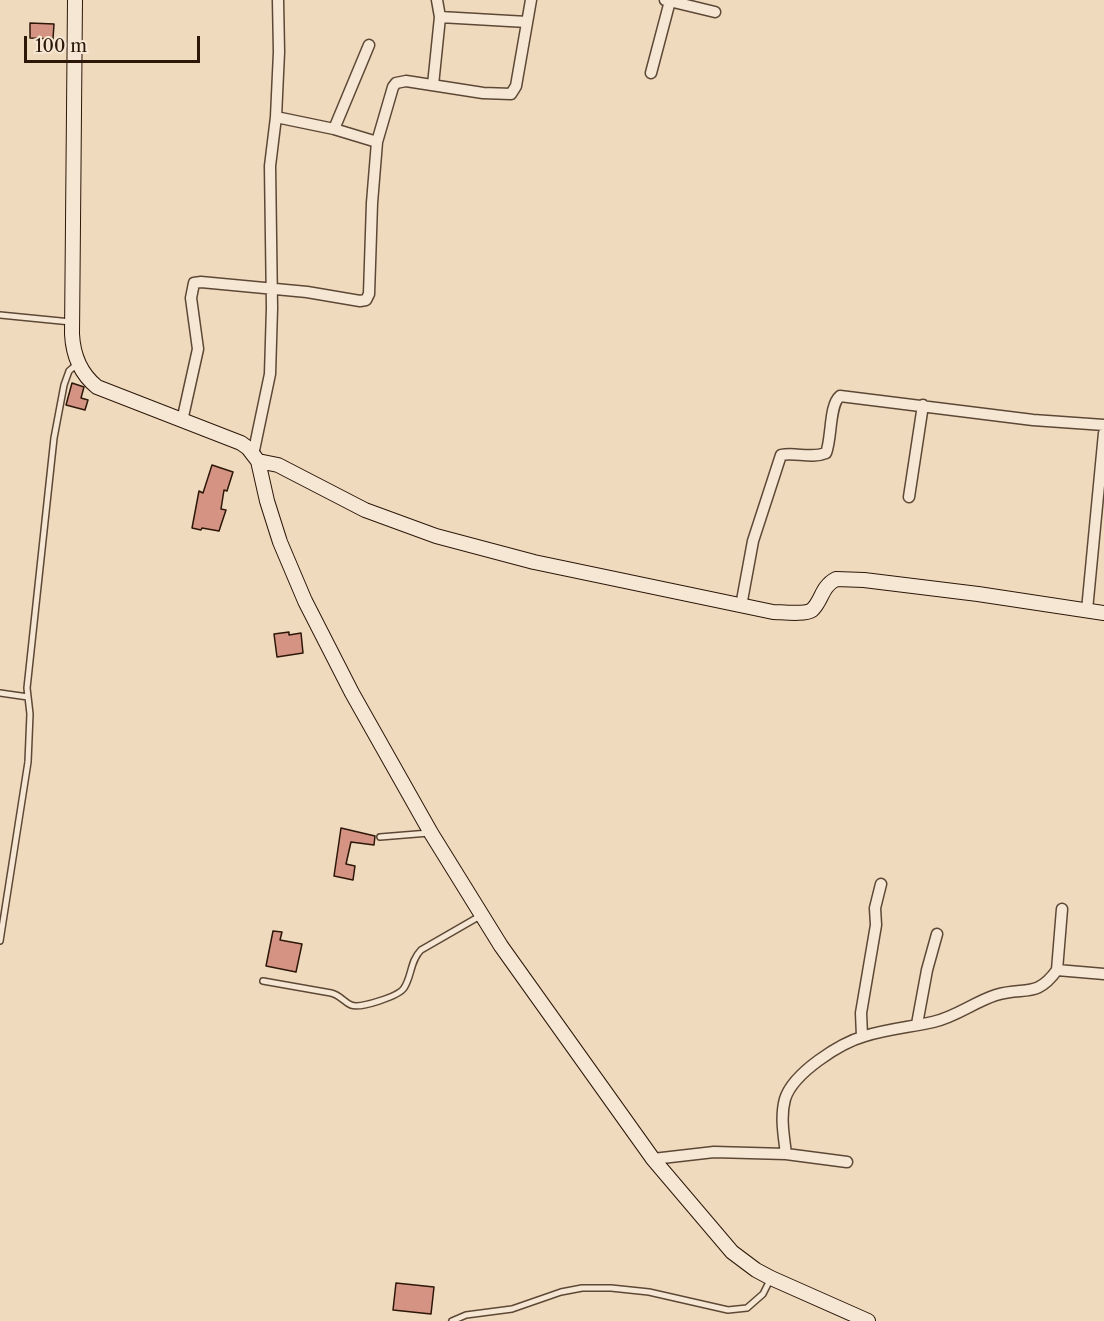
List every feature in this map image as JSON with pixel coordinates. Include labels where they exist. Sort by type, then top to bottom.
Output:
[{"type":"main road","points":[[75,0],[73,346],[78,363],[89,381],[97,387],[241,443],[256,458],[278,465],[365,510],[436,536],[534,562],[741,606],[788,613],[813,609],[824,589],[836,579],[864,580],[978,594],[1104,613]]},
{"type":"main road","points":[[256,458],[280,542],[305,601],[352,693],[431,832],[501,946],[653,1159],[732,1252],[771,1278],[868,1321]]},
{"type":"street","points":[[256,458],[270,374],[270,166],[276,117],[278,0]]},
{"type":"street","points":[[433,85],[440,17],[437,0]]},
{"type":"street","points":[[182,421],[198,349],[190,298],[194,283],[307,292],[366,300],[369,294],[377,142],[396,83],[406,81],[483,93],[511,94],[516,86],[531,0]]},
{"type":"street","points":[[651,73],[667,1],[714,12]]},
{"type":"street","points":[[440,17],[527,22]]},
{"type":"street","points":[[334,129],[369,45]]},
{"type":"street","points":[[276,117],[334,129],[377,142]]},
{"type":"street","points":[[741,606],[753,541],[781,455],[819,456],[826,453],[834,403],[840,396],[1033,420],[1104,425]]},
{"type":"street","points":[[909,497],[923,405]]},
{"type":"street","points":[[1087,610],[1099,532],[1104,433]]},
{"type":"street","points":[[862,1036],[861,1013],[876,925],[874,908],[881,884]]},
{"type":"street","points":[[786,1154],[784,1103],[794,1082],[821,1058],[862,1036],[948,1018],[997,995],[1037,989],[1050,980],[1057,970],[1062,909]]},
{"type":"street","points":[[917,1024],[927,970],[937,934]]},
{"type":"street","points":[[1057,970],[1104,974]]},
{"type":"street","points":[[653,1159],[714,1152],[786,1154],[847,1162]]},
{"type":"lane","points":[[0,315],[72,322]]},
{"type":"lane","points":[[0,941],[28,762],[30,714],[27,688],[54,438],[64,385],[69,371],[78,363]]},
{"type":"lane","points":[[0,693],[28,697]]},
{"type":"lane","points":[[380,837],[431,832]]},
{"type":"lane","points":[[263,981],[331,993],[338,995],[351,1005],[365,1005],[400,992],[421,950],[482,915]]},
{"type":"lane","points":[[452,1321],[466,1315],[512,1309],[561,1292],[582,1288],[650,1292],[728,1310],[747,1308],[763,1294],[771,1278]]},
{"type":"building","points":[[30,23],[54,24],[53,39],[30,38]]},
{"type":"building","points":[[72,383],[84,387],[81,398],[88,400],[85,410],[66,405]]},
{"type":"building","points":[[212,465],[233,472],[227,491],[224,490],[221,509],[226,510],[219,531],[192,528],[199,491],[203,493]]},
{"type":"building","points":[[289,632],[289,635],[301,633],[303,653],[277,657],[274,634]]},
{"type":"building","points":[[341,828],[375,836],[374,845],[351,842],[346,864],[355,866],[353,880],[334,876]]},
{"type":"building","points":[[273,931],[282,932],[280,940],[302,944],[296,972],[266,966]]},
{"type":"building","points":[[396,1283],[434,1287],[431,1314],[393,1310]]}]
